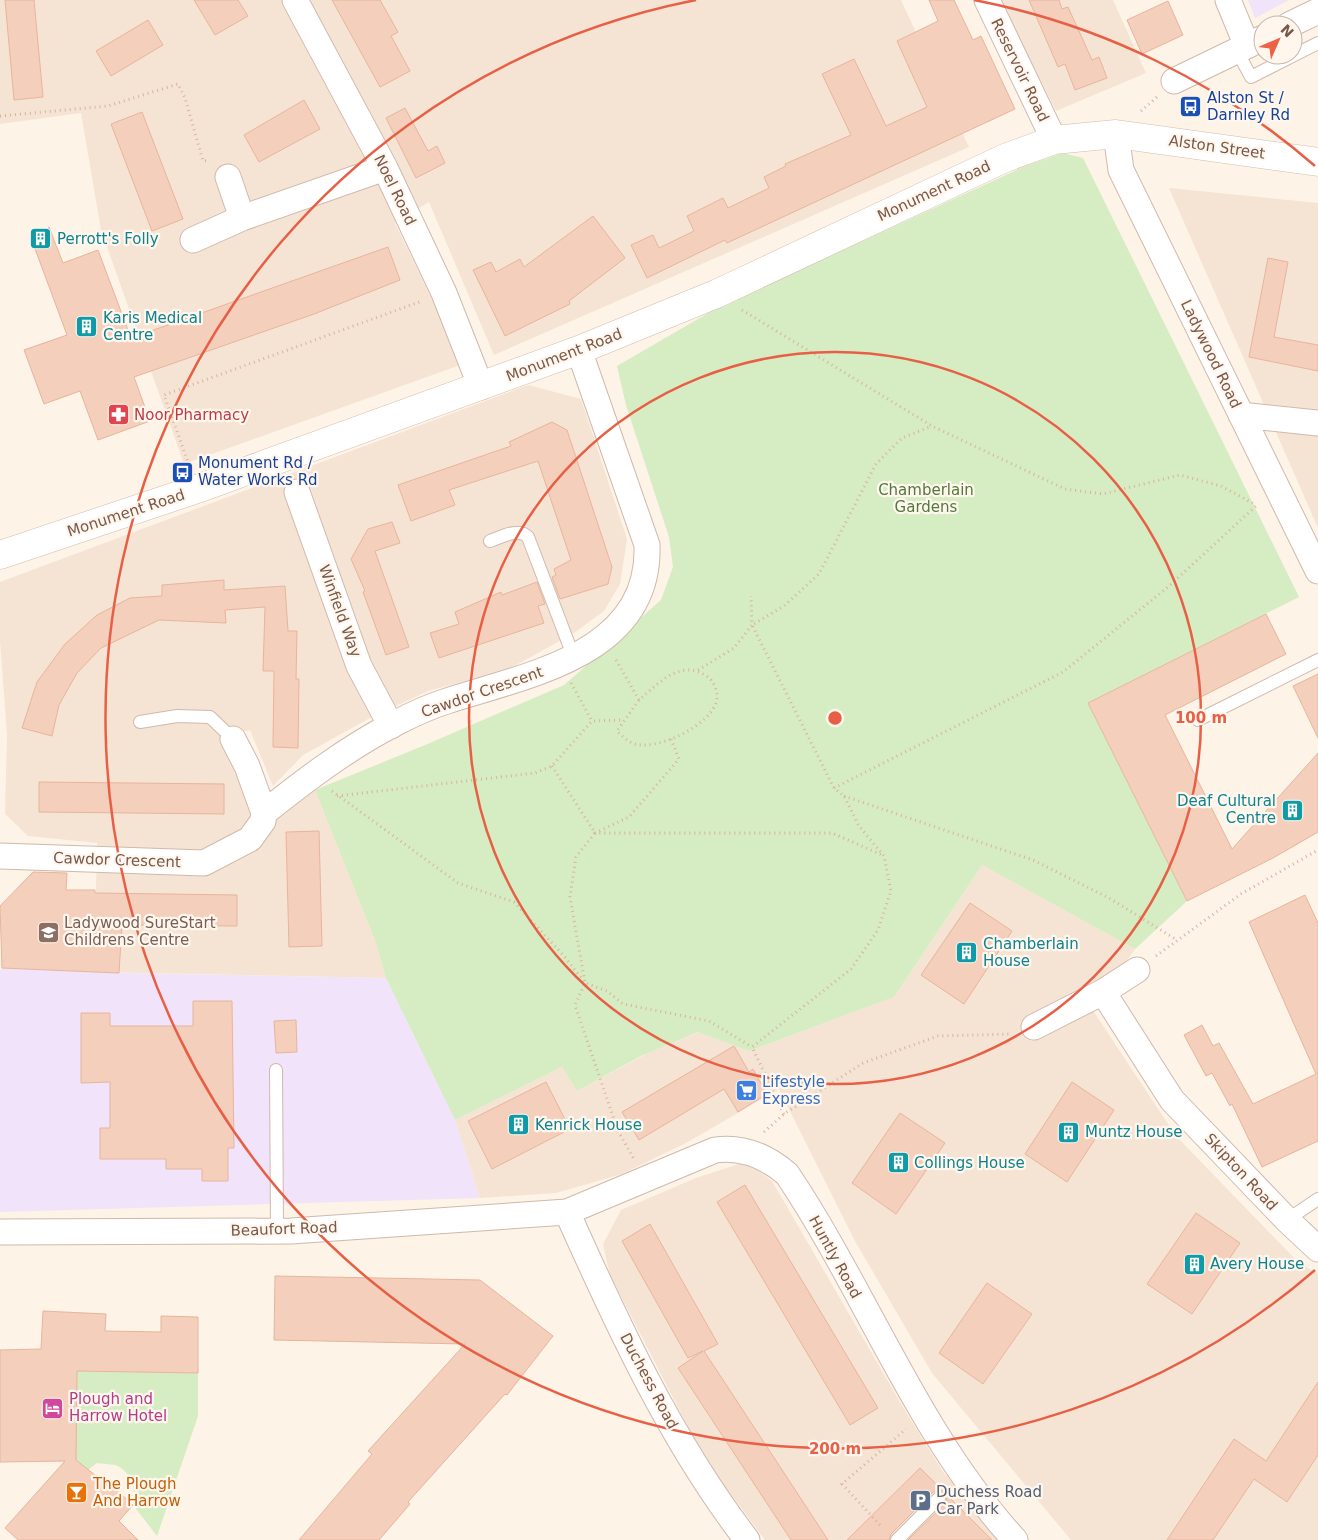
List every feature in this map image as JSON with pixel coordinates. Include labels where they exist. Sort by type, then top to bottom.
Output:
[{"type":"main road","name":"Monument Road","points":[[0,555],[197,489],[579,350],[716,294],[1005,158],[1054,140],[1116,134]]},
{"type":"main road","name":"Alston Street","points":[[1116,134],[1318,162]]},
{"type":"street","name":"Noel Road","points":[[296,0],[385,168],[444,292],[481,387]]},
{"type":"street","name":"Reservoir Road","points":[[987,0],[1054,140]]},
{"type":"street","points":[[1174,81],[1249,45],[1228,0]]},
{"type":"street","points":[[1303,18],[1318,10]]},
{"type":"street","name":"Ladywood Road","points":[[1116,134],[1121,170],[1318,571]]},
{"type":"street","points":[[193,240],[242,218],[385,168]]},
{"type":"street","points":[[228,177],[242,218]]},
{"type":"street","name":"Cawdor Crescent","points":[[0,856],[204,863],[250,839],[263,821],[264,813],[316,772],[390,726],[446,701],[509,683],[567,662],[603,637],[621,620],[638,596],[645,574],[647,545],[579,350]]},
{"type":"street","points":[[1240,415],[1318,423]]},
{"type":"street","name":"Winfield Way","points":[[297,492],[360,666],[390,726]]},
{"type":"street","points":[[233,739],[247,766],[264,813]]},
{"type":"street","points":[[1034,1027],[1103,992],[1137,970]]},
{"type":"street","name":"Skipton Road","points":[[1103,992],[1172,1100],[1287,1220],[1318,1249]]},
{"type":"street","name":"Huntly Road","points":[[568,1212],[715,1150],[730,1148],[747,1151],[773,1162],[787,1174],[799,1192],[924,1414],[988,1511],[1014,1540]]},
{"type":"street","name":"Beaufort Road","points":[[0,1232],[277,1231],[568,1212]]},
{"type":"street","name":"Duchess Road","points":[[568,1212],[628,1344],[699,1472],[747,1540]]},
{"type":"lane","points":[[1249,45],[1251,77],[1318,43]]},
{"type":"lane","points":[[490,541],[521,532],[528,537],[567,662]]},
{"type":"lane","points":[[1198,720],[1318,660]]},
{"type":"lane","points":[[140,722],[177,716],[210,717],[233,739]]},
{"type":"lane","points":[[276,1070],[277,1231]]},
{"type":"lane","points":[[1287,1220],[1318,1199]]},
{"type":"lane","points":[[897,1540],[939,1498]]},
{"type":"path","points":[[1116,134],[1174,81]]},
{"type":"path","points":[[0,116],[108,106],[178,84],[185,98],[203,162],[227,156],[228,177]]},
{"type":"path","points":[[197,489],[164,395],[444,292]]},
{"type":"path","points":[[716,294],[932,426],[1065,490],[1103,494],[1180,475],[1221,486],[1256,506]]},
{"type":"path","points":[[698,670],[711,680],[717,696],[714,708],[703,720],[671,739],[654,744],[633,743],[617,731],[639,700],[662,680],[680,670],[698,670],[734,648],[752,625],[784,606],[819,574],[876,464],[902,438],[932,426]]},
{"type":"path","points":[[834,788],[1063,672],[1168,587],[1256,506],[1280,494]]},
{"type":"path","points":[[751,596],[752,625],[834,788],[844,796],[1033,860],[1108,898],[1177,940]]},
{"type":"path","points":[[603,637],[639,700]]},
{"type":"path","points":[[567,662],[592,720]]},
{"type":"path","points":[[337,796],[535,773],[552,766],[592,720],[623,720]]},
{"type":"path","points":[[636,1163],[618,1131],[575,1005],[585,983],[570,897],[576,857],[595,833],[629,817],[679,759],[671,739]]},
{"type":"path","points":[[552,766],[595,833]]},
{"type":"path","points":[[316,772],[337,796],[458,884],[514,902],[564,956],[585,983],[607,991],[623,1004],[709,1022],[752,1047],[784,1114]]},
{"type":"path","points":[[752,1047],[851,969],[878,930],[891,891],[884,856],[859,826],[844,796]]},
{"type":"path","points":[[595,833],[832,833],[884,856]]},
{"type":"path","points":[[1137,970],[1241,894],[1318,850]]},
{"type":"path","points":[[747,1151],[784,1114],[863,1063],[938,1036],[1008,1035],[1034,1027]]},
{"type":"path","points":[[880,1525],[842,1484],[924,1414]]},
{"type":"shaded area","points":[[0,0],[901,0],[969,147],[494,355],[429,202],[395,223],[463,364],[184,464],[101,230],[81,113],[0,124]]},
{"type":"shaded area","points":[[1000,0],[1113,0],[1146,73],[1056,111]]},
{"type":"shaded area","points":[[1248,0],[1289,0],[1261,15],[1254,15]]},
{"type":"shaded area","points":[[1169,188],[1318,203],[1318,528]]},
{"type":"shaded area","points":[[528,385],[581,399],[627,539],[620,584],[604,611],[574,633],[509,669],[428,691],[368,719],[303,755],[273,786],[250,730],[222,737],[269,824],[315,790],[376,943],[386,978],[94,972],[97,843],[28,836],[5,814],[7,736],[0,640],[0,582]]},
{"type":"shaded area","points":[[982,865],[1135,949],[1092,1009],[1176,1136],[1297,1261],[1318,1274],[1318,1540],[1071,1540],[932,1373],[855,1241],[779,1089],[688,1142],[622,1174],[556,1193],[480,1198],[455,1120],[562,1067],[577,1091],[648,1053],[699,1032],[749,1051],[894,997]]},
{"type":"shaded area","points":[[2,968],[119,973],[386,978],[455,1120],[480,1198],[0,1212],[0,971]]},
{"type":"shaded area","points":[[742,1163],[758,1170],[772,1181],[907,1414],[943,1472],[1006,1540],[765,1540],[705,1460],[610,1275],[603,1244],[621,1210],[696,1178]]},
{"type":"green space","name":"Chamberlain Gardens","points":[[1062,153],[1083,158],[1299,597],[1088,703],[1187,901],[1135,949],[982,865],[894,997],[749,1051],[698,1032],[641,1056],[577,1091],[562,1067],[455,1120],[386,978],[376,943],[315,790],[564,685],[661,600],[673,567],[669,537],[626,405],[617,366],[717,308],[1021,168]]},
{"type":"green space","points":[[77,1371],[198,1373],[198,1416],[157,1536],[133,1505],[134,1489],[130,1478],[123,1469],[116,1465],[97,1463],[88,1470],[72,1458]]},
{"type":"building","points":[[5,0],[34,0],[43,97],[14,100]]},
{"type":"building","points":[[194,0],[238,0],[248,16],[215,35]]},
{"type":"building","points":[[332,0],[380,0],[398,32],[391,36],[410,71],[380,87]]},
{"type":"building","points":[[929,0],[954,0],[973,40],[981,36],[1015,109],[727,243],[725,240],[647,278],[631,245],[653,235],[659,248],[694,231],[687,216],[723,198],[728,208],[769,188],[764,177],[786,166],[785,164],[851,135],[822,74],[854,59],[886,126],[927,107],[897,41],[938,21]]},
{"type":"building","points":[[1029,0],[1059,0],[1062,9],[1068,7],[1092,60],[1099,57],[1107,78],[1075,90],[1065,64],[1058,67]]},
{"type":"building","points":[[1168,1],[1183,35],[1142,54],[1127,20]]},
{"type":"building","points":[[148,20],[163,45],[111,76],[96,51]]},
{"type":"building","points":[[304,100],[320,129],[259,162],[244,135]]},
{"type":"building","points":[[405,108],[428,151],[437,146],[445,163],[416,178],[386,118]]},
{"type":"building","points":[[142,112],[183,219],[152,231],[111,124]]},
{"type":"building","points":[[593,216],[625,258],[569,301],[570,304],[505,336],[473,270],[491,262],[496,272],[520,259],[524,267]]},
{"type":"building","points":[[49,227],[63,263],[98,250],[131,338],[388,247],[400,280],[314,314],[134,377],[150,421],[98,440],[80,391],[44,404],[24,350],[67,335],[31,238],[40,236]]},
{"type":"building","points":[[1268,258],[1288,262],[1274,337],[1318,345],[1318,371],[1249,357]]},
{"type":"building","points":[[552,422],[567,430],[612,567],[608,584],[560,599],[552,577],[556,575],[554,569],[571,560],[538,461],[449,490],[455,505],[411,521],[398,485],[511,446],[509,442]]},
{"type":"building","points":[[392,522],[400,543],[375,551],[409,647],[386,655],[363,592],[365,591],[351,559],[368,529]]},
{"type":"building","points":[[224,580],[224,590],[285,586],[288,631],[297,631],[296,679],[299,679],[298,748],[273,747],[274,671],[263,671],[265,607],[225,610],[226,623],[159,620],[101,648],[77,673],[59,705],[52,736],[22,728],[37,682],[65,644],[97,615],[130,598],[162,596],[162,585]]},
{"type":"building","points":[[537,582],[545,604],[538,606],[544,623],[439,658],[430,633],[459,624],[455,612],[501,592],[502,595]]},
{"type":"building","points":[[1266,614],[1286,654],[1165,715],[1232,849],[1318,753],[1318,832],[1273,858],[1187,901],[1088,703]]},
{"type":"building","points":[[1318,674],[1318,738],[1293,686]]},
{"type":"building","points":[[39,782],[224,784],[224,814],[39,812]]},
{"type":"building","points":[[319,831],[322,946],[289,947],[286,832]]},
{"type":"building","points":[[33,872],[67,873],[66,890],[95,890],[95,893],[237,895],[237,926],[122,925],[119,973],[2,968],[0,906]]},
{"type":"building","points":[[1305,895],[1318,923],[1318,1141],[1262,1167],[1232,1104],[1230,1106],[1212,1073],[1206,1076],[1184,1035],[1202,1025],[1213,1046],[1219,1043],[1253,1104],[1316,1074],[1249,922]]},
{"type":"building","name":"Chamberlain House","points":[[970,903],[1012,931],[964,1004],[921,975]]},
{"type":"building","points":[[193,1001],[232,1001],[234,1148],[228,1148],[228,1181],[202,1181],[202,1169],[166,1169],[166,1159],[100,1159],[100,1128],[110,1128],[110,1082],[81,1083],[81,1013],[110,1013],[110,1026],[193,1026]]},
{"type":"building","points":[[296,1020],[297,1052],[276,1053],[274,1021]]},
{"type":"building","points":[[734,1046],[749,1072],[753,1069],[767,1094],[738,1112],[724,1089],[639,1140],[622,1112]]},
{"type":"building","name":"Kenrick House","points":[[546,1082],[570,1129],[492,1169],[468,1121]]},
{"type":"building","name":"Muntz House","points":[[1072,1082],[1114,1110],[1067,1182],[1025,1154]]},
{"type":"building","name":"Collings House","points":[[900,1113],[945,1143],[896,1214],[852,1183]]},
{"type":"building","points":[[745,1185],[878,1408],[850,1425],[717,1202]]},
{"type":"building","name":"Avery House","points":[[1196,1213],[1240,1243],[1192,1314],[1147,1284]]},
{"type":"building","points":[[650,1224],[718,1344],[704,1351],[828,1540],[791,1540],[678,1368],[703,1351],[688,1358],[622,1241]]},
{"type":"building","points":[[275,1276],[480,1280],[553,1336],[507,1395],[505,1394],[408,1502],[410,1504],[379,1540],[299,1540],[372,1454],[368,1451],[465,1344],[274,1340]]},
{"type":"building","points":[[987,1283],[1032,1314],[983,1384],[939,1353]]},
{"type":"building","points":[[43,1311],[106,1314],[105,1331],[161,1332],[161,1316],[198,1317],[198,1373],[77,1371],[76,1460],[100,1479],[102,1477],[133,1505],[119,1521],[138,1540],[18,1540],[5,1528],[65,1461],[0,1462],[0,1350],[41,1349]]},
{"type":"building","points":[[1318,1382],[1318,1455],[1287,1502],[1254,1479],[1213,1540],[1167,1540],[1234,1439],[1266,1461]]},
{"type":"building","points":[[920,1468],[944,1492],[937,1490],[933,1492],[891,1534],[889,1540],[847,1540]]},
{"type":"building","points":[[945,1493],[992,1540],[908,1540],[945,1504],[947,1500]]},
{"type":"place","name":"Alston St / Darnley Rd","points":[[1191,107]]},
{"type":"place","name":"Perrott's Folly","points":[[41,239]]},
{"type":"place","name":"Karis Medical Centre","points":[[87,327]]},
{"type":"place","name":"Noor Pharmacy","points":[[118,415]]},
{"type":"place","name":"Monument Rd / Water Works Rd","points":[[182,472]]},
{"type":"place","name":"Deaf Cultural Centre","points":[[1292,810]]},
{"type":"place","name":"Ladywood SureStart Childrens Centre","points":[[48,932]]},
{"type":"place","name":"Chamberlain House","points":[[967,953]]},
{"type":"place","name":"Lifestyle Express","points":[[746,1091]]},
{"type":"place","name":"Kenrick House","points":[[519,1125]]},
{"type":"place","name":"Muntz House","points":[[1069,1132]]},
{"type":"place","name":"Collings House","points":[[898,1163]]},
{"type":"place","name":"Avery House","points":[[1194,1264]]},
{"type":"place","name":"Plough and Harrow Hotel","points":[[53,1408]]},
{"type":"place","name":"The Plough And Harrow","points":[[77,1493]]},
{"type":"place","name":"Duchess Road Car Park","points":[[920,1501]]}]
